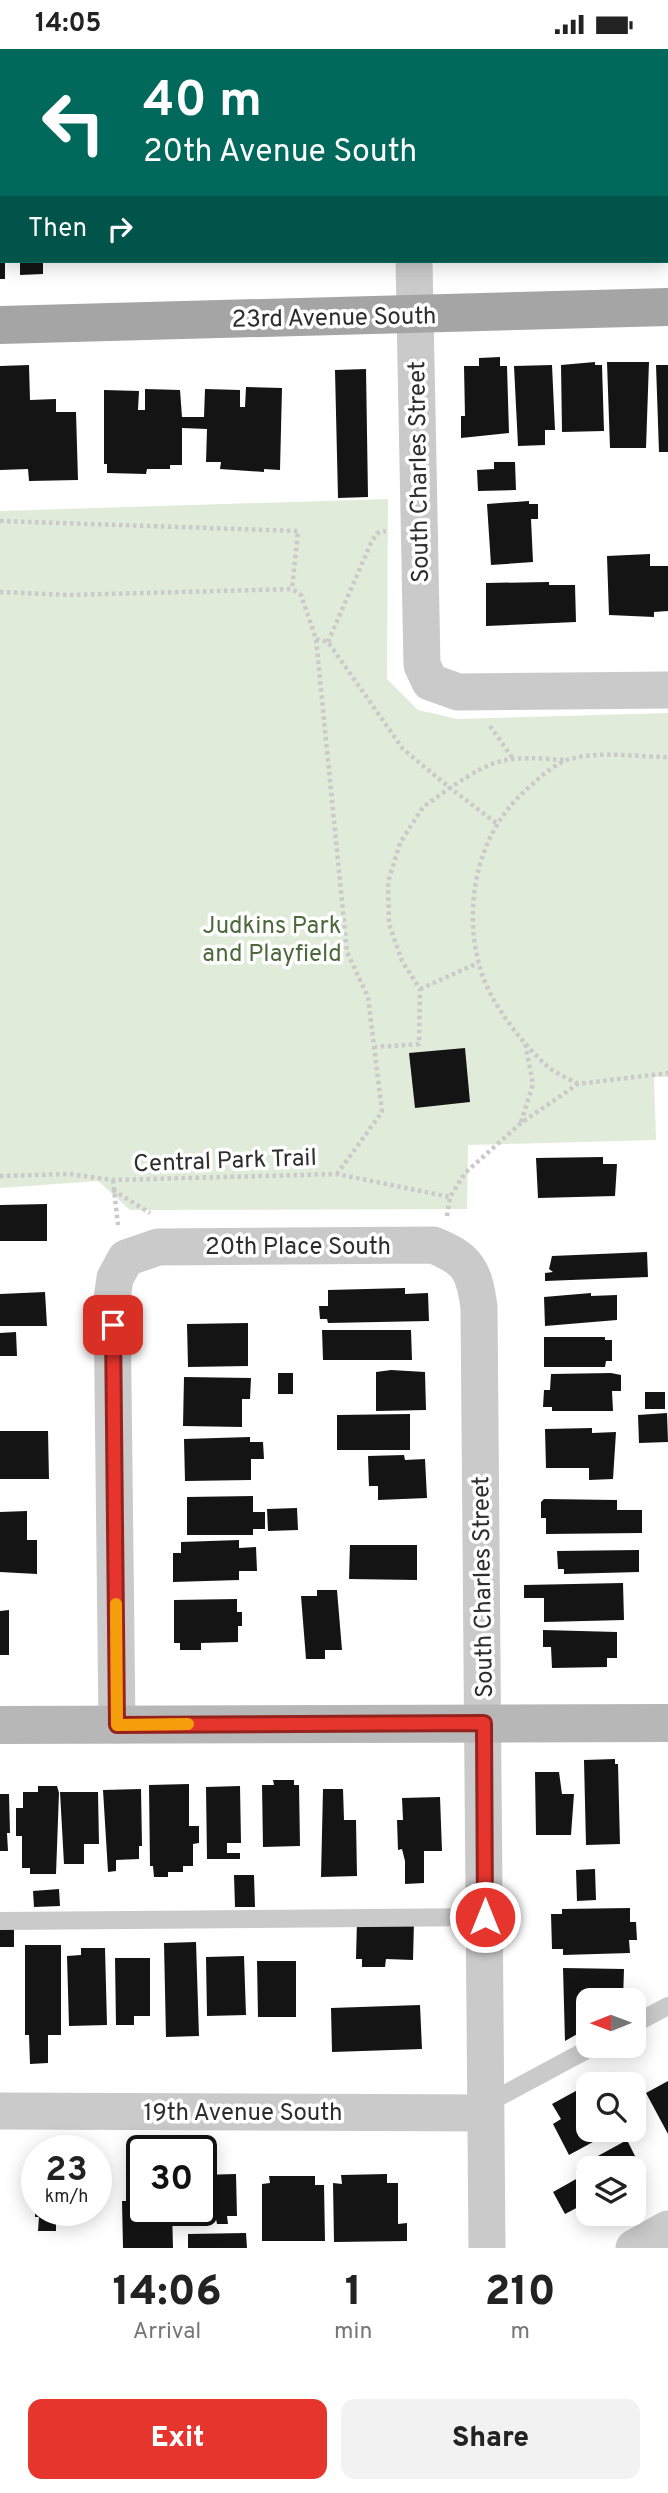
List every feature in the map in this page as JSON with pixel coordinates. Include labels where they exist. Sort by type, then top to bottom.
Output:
[{"type":"main road","name":"23rd Avenue South","points":[[0,325],[668,307]]},
{"type":"street","name":"South Charles Street","points":[[414,263],[422,665],[430,682],[458,692],[668,690]]},
{"type":"street","name":"20th Place South","points":[[122,1244],[158,1247],[433,1245],[454,1253],[467,1265]]},
{"type":"street","points":[[117,1725],[112,1299],[122,1244]]},
{"type":"street","name":"South Charles Street","points":[[467,1265],[475,1285],[479,1307],[486,2248]]},
{"type":"street","points":[[0,1725],[668,1723]]},
{"type":"street","name":"19th Avenue South","points":[[0,2111],[486,2109]]},
{"type":"street","points":[[634,2248],[668,2229]]},
{"type":"lane","points":[[0,1921],[485,1917]]},
{"type":"lane","points":[[646,2018],[668,2006]]},
{"type":"lane","points":[[486,2109],[576,2056]]},
{"type":"path","points":[[0,521],[298,531],[292,589]]},
{"type":"path","points":[[328,642],[371,543],[377,533],[396,528]]},
{"type":"path","points":[[0,592],[68,595],[292,589],[301,595],[316,639],[347,952],[368,997],[382,1112],[337,1174]]},
{"type":"path","points":[[316,639],[328,642],[403,749],[496,823]]},
{"type":"path","points":[[488,722],[512,757]]},
{"type":"path","points":[[375,1047],[419,1044],[420,989],[402,961],[389,924],[388,882],[400,843],[423,807],[484,765],[512,757],[566,760],[595,756],[668,757]]},
{"type":"path","points":[[566,760],[542,776],[496,823],[477,870],[474,915],[478,963],[490,992],[506,1019],[547,1067],[578,1084]]},
{"type":"path","points":[[420,989],[478,963]]},
{"type":"path","points":[[521,1123],[533,1084],[524,1039]]},
{"type":"path","points":[[446,1219],[450,1197],[465,1174],[521,1123],[578,1084],[668,1073]]},
{"type":"path","name":"Central Park Trail","points":[[0,1176],[69,1174],[113,1180],[337,1174],[450,1197]]},
{"type":"path","points":[[113,1180],[122,1244]]},
{"type":"path","points":[[114,1190],[154,1215]]},
{"type":"green space","name":"Judkins Park and Playfield","points":[[388,499],[387,679],[418,710],[458,719],[668,713],[668,1077],[654,1077],[656,1140],[468,1145],[467,1209],[130,1210],[98,1181],[0,1188],[0,511]]},
{"type":"building","points":[[0,263],[5,263],[5,279],[0,279]]},
{"type":"building","points":[[20,263],[43,263],[43,274],[20,275]]},
{"type":"building","points":[[500,357],[500,366],[507,366],[509,433],[461,438],[461,416],[465,416],[464,366],[479,366],[479,358]]},
{"type":"building","points":[[595,362],[595,365],[602,365],[604,431],[562,432],[561,365]]},
{"type":"building","points":[[607,362],[649,362],[646,448],[610,448]]},
{"type":"building","points":[[29,365],[30,400],[56,399],[56,412],[76,412],[78,480],[29,481],[28,469],[0,470],[0,366]]},
{"type":"building","points":[[552,365],[555,430],[545,430],[545,445],[518,446],[514,366]]},
{"type":"building","points":[[656,365],[668,365],[668,452],[659,452]]},
{"type":"building","points":[[366,369],[368,497],[338,498],[335,370]]},
{"type":"building","points":[[246,387],[282,388],[280,470],[264,469],[264,472],[220,469],[221,462],[206,462],[207,429],[182,428],[182,465],[170,465],[170,469],[147,469],[146,474],[107,473],[107,464],[104,464],[104,390],[139,391],[138,410],[145,410],[145,389],[180,390],[182,417],[204,417],[205,389],[240,390],[240,407],[245,407]]},
{"type":"building","points":[[494,462],[515,462],[516,490],[478,491],[477,470],[494,469]]},
{"type":"building","points":[[529,501],[529,504],[538,504],[538,519],[531,519],[533,562],[491,565],[487,504]]},
{"type":"building","points":[[650,554],[650,566],[668,566],[668,611],[654,612],[654,617],[609,615],[607,556]]},
{"type":"building","points":[[549,582],[549,585],[575,585],[576,622],[486,626],[486,583]]},
{"type":"building","points":[[465,1048],[470,1102],[415,1108],[409,1053]]},
{"type":"building","points":[[603,1157],[603,1164],[617,1164],[615,1196],[538,1198],[536,1158]]},
{"type":"building","points":[[47,1204],[47,1241],[0,1241],[0,1205]]},
{"type":"building","points":[[647,1252],[648,1277],[545,1281],[545,1273],[553,1272],[549,1269],[552,1256]]},
{"type":"building","points":[[405,1288],[405,1294],[428,1293],[429,1321],[328,1323],[327,1319],[320,1319],[319,1306],[328,1306],[328,1290]]},
{"type":"building","points":[[45,1292],[47,1326],[0,1326],[0,1294]]},
{"type":"building","points":[[591,1293],[591,1296],[617,1295],[617,1320],[545,1326],[544,1297]]},
{"type":"building","points":[[248,1323],[248,1366],[188,1367],[187,1324]]},
{"type":"building","points":[[322,1330],[411,1330],[412,1360],[323,1360]]},
{"type":"building","points":[[16,1332],[17,1356],[0,1356],[0,1333]]},
{"type":"building","points":[[544,1337],[605,1337],[605,1340],[612,1340],[612,1361],[606,1361],[605,1367],[544,1367]]},
{"type":"building","points":[[376,1372],[425,1372],[426,1410],[376,1411]]},
{"type":"building","points":[[278,1373],[293,1373],[293,1394],[278,1394]]},
{"type":"building","points":[[551,1374],[621,1375],[621,1391],[612,1391],[613,1411],[552,1411],[552,1407],[543,1407],[544,1390],[550,1390]]},
{"type":"building","points":[[184,1377],[251,1378],[250,1399],[242,1399],[242,1427],[183,1426]]},
{"type":"building","points":[[645,1392],[665,1392],[665,1409],[645,1409]]},
{"type":"building","points":[[667,1413],[668,1442],[639,1443],[638,1415]]},
{"type":"building","points":[[410,1414],[410,1450],[337,1450],[337,1415]]},
{"type":"building","points":[[592,1428],[592,1433],[616,1432],[613,1479],[589,1480],[589,1468],[546,1468],[545,1429]]},
{"type":"building","points":[[0,1431],[48,1431],[49,1479],[0,1479]]},
{"type":"building","points":[[250,1437],[250,1442],[263,1442],[264,1459],[251,1459],[251,1480],[185,1481],[184,1439]]},
{"type":"building","points":[[404,1455],[405,1460],[425,1459],[427,1498],[378,1500],[378,1486],[369,1486],[368,1456]]},
{"type":"building","points":[[253,1496],[253,1512],[265,1512],[265,1529],[253,1529],[253,1535],[187,1535],[187,1497]]},
{"type":"building","points":[[544,1499],[617,1500],[617,1510],[642,1510],[642,1533],[546,1534],[546,1518],[541,1518],[541,1502]]},
{"type":"building","points":[[297,1508],[298,1530],[268,1531],[267,1509]]},
{"type":"building","points":[[27,1511],[27,1540],[37,1540],[37,1574],[0,1572],[0,1512]]},
{"type":"building","points":[[239,1540],[239,1548],[256,1547],[257,1571],[239,1571],[239,1580],[173,1582],[173,1553],[181,1553],[181,1542]]},
{"type":"building","points":[[350,1545],[417,1545],[417,1580],[349,1579]]},
{"type":"building","points":[[639,1550],[639,1572],[564,1574],[564,1569],[558,1569],[557,1551]]},
{"type":"building","points":[[623,1583],[624,1620],[544,1622],[544,1598],[524,1598],[524,1585]]},
{"type":"building","points":[[317,1590],[337,1590],[342,1650],[325,1650],[325,1659],[306,1659],[301,1596],[317,1596]]},
{"type":"building","points":[[237,1599],[237,1612],[242,1612],[242,1626],[238,1626],[238,1642],[201,1643],[201,1650],[180,1650],[180,1643],[174,1643],[174,1600]]},
{"type":"building","points":[[9,1610],[9,1655],[0,1655],[0,1611]]},
{"type":"building","points":[[543,1630],[617,1632],[617,1658],[607,1658],[607,1667],[552,1668],[551,1647],[543,1647]]},
{"type":"building","points":[[615,1759],[615,1764],[618,1764],[620,1844],[586,1845],[584,1760]]},
{"type":"building","points":[[535,1772],[559,1772],[562,1794],[574,1794],[571,1835],[536,1835]]},
{"type":"building","points":[[273,1780],[294,1780],[294,1785],[299,1785],[300,1846],[263,1847],[262,1785],[274,1785]]},
{"type":"building","points":[[189,1784],[189,1826],[199,1826],[199,1843],[193,1844],[193,1866],[183,1866],[183,1872],[168,1872],[168,1877],[154,1877],[153,1866],[150,1866],[149,1785]]},
{"type":"building","points":[[38,1786],[57,1786],[59,1793],[56,1874],[30,1874],[30,1868],[22,1868],[22,1836],[16,1836],[16,1808],[23,1808],[23,1792],[38,1792]]},
{"type":"building","points":[[240,1786],[241,1843],[227,1843],[227,1853],[240,1853],[240,1859],[207,1859],[206,1787]]},
{"type":"building","points":[[141,1789],[142,1846],[139,1846],[139,1859],[116,1860],[116,1871],[108,1872],[103,1790]]},
{"type":"building","points":[[323,1789],[343,1789],[344,1820],[356,1820],[357,1876],[321,1877]]},
{"type":"building","points":[[60,1792],[98,1792],[99,1844],[84,1844],[84,1864],[64,1864]]},
{"type":"building","points":[[0,1794],[9,1794],[8,1851],[0,1851]]},
{"type":"building","points":[[440,1797],[442,1851],[424,1851],[424,1883],[405,1884],[405,1861],[402,1849],[398,1850],[397,1820],[403,1820],[402,1798]]},
{"type":"building","points":[[595,1869],[596,1900],[577,1901],[576,1870]]},
{"type":"building","points":[[234,1875],[254,1875],[255,1907],[235,1907]]},
{"type":"building","points":[[59,1889],[60,1906],[34,1907],[33,1891]]},
{"type":"building","points":[[630,1908],[630,1922],[636,1922],[637,1940],[629,1940],[630,1953],[563,1955],[563,1949],[552,1949],[551,1914],[562,1914],[562,1909]]},
{"type":"building","points":[[357,1919],[414,1921],[413,1960],[386,1959],[385,1967],[362,1967],[362,1959],[356,1959]]},
{"type":"building","points":[[0,1928],[14,1928],[14,1947],[0,1947]]},
{"type":"building","points":[[196,1942],[199,2036],[166,2037],[164,1943]]},
{"type":"building","points":[[25,1945],[61,1945],[61,2035],[48,2035],[48,2063],[30,2064],[29,2035],[25,2035]]},
{"type":"building","points":[[81,1948],[105,1948],[107,2025],[69,2026],[67,1956],[81,1955]]},
{"type":"building","points":[[244,1956],[246,2015],[207,2016],[206,1957]]},
{"type":"building","points":[[115,1958],[150,1958],[150,2016],[134,2016],[134,2025],[116,2025]]},
{"type":"building","points":[[257,1961],[296,1961],[296,2017],[258,2017]]},
{"type":"building","points":[[563,1968],[624,1969],[623,1988],[576,1988],[576,2035],[565,2041]]},
{"type":"building","points":[[420,2005],[422,2049],[332,2052],[331,2008]]},
{"type":"building","points":[[668,2081],[668,2134],[646,2093]]},
{"type":"building","points":[[576,2091],[576,2142],[593,2142],[569,2155],[553,2124],[561,2119],[552,2104]]},
{"type":"building","points":[[628,2142],[635,2156],[598,2156]]},
{"type":"building","points":[[236,2174],[237,2216],[227,2216],[228,2224],[217,2224],[217,2175]]},
{"type":"building","points":[[387,2174],[387,2183],[398,2183],[398,2224],[407,2223],[407,2241],[334,2242],[333,2183],[342,2184],[341,2175]]},
{"type":"building","points":[[269,2176],[315,2176],[315,2185],[324,2185],[325,2241],[262,2241],[262,2184],[270,2183]]},
{"type":"building","points":[[576,2179],[576,2208],[565,2214],[553,2192]]},
{"type":"building","points":[[122,2201],[126,2201],[126,2226],[172,2226],[173,2248],[123,2248]]},
{"type":"building","points":[[38,2226],[56,2226],[56,2231],[38,2231]]},
{"type":"building","points":[[246,2233],[247,2248],[188,2248],[188,2234]]},
{"type":"slow traffic","points":[[116,1604],[117,1725],[188,1724]]},
{"type":"route","points":[[113,1325],[117,1725],[484,1723],[485,1917]]}]
